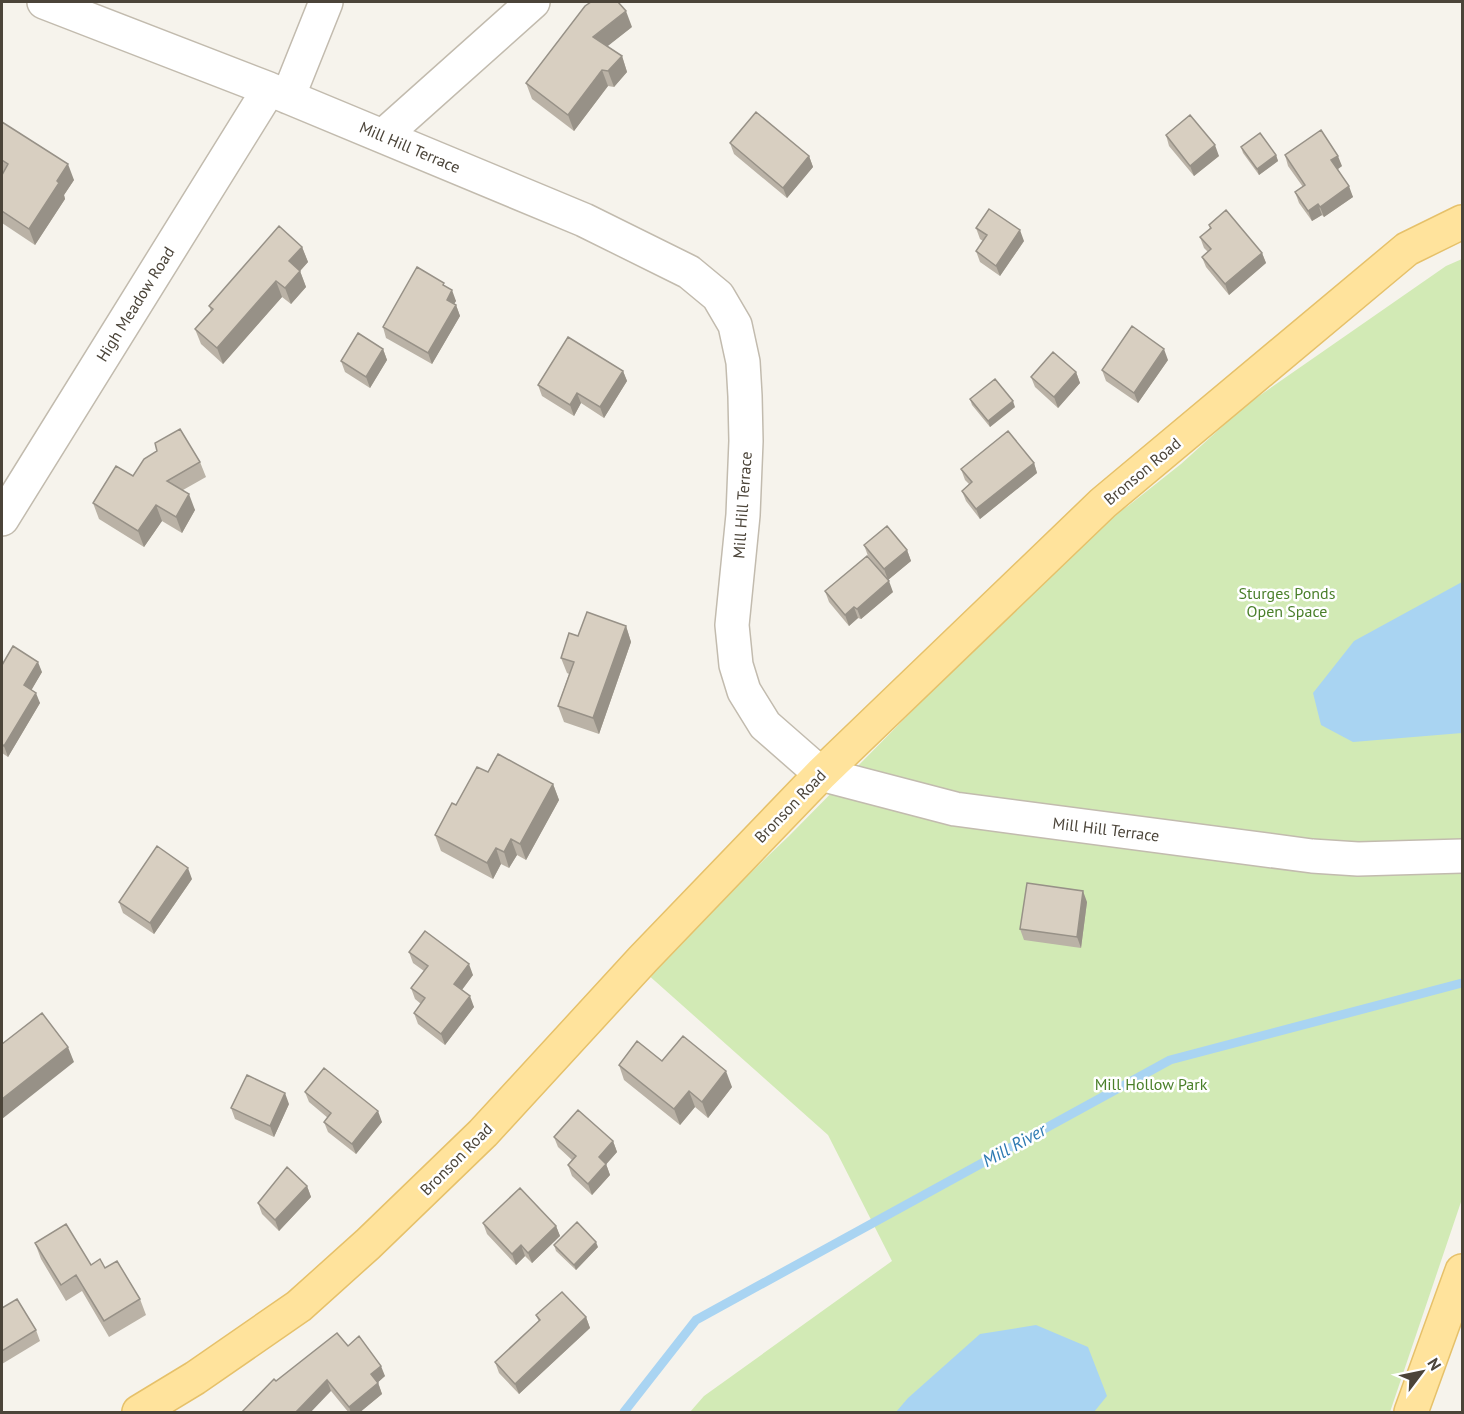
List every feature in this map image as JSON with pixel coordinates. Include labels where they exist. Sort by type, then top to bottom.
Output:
[{"type":"main road","name":"Bronson Road","points":[[139,1413],[204,1372],[299,1306],[369,1244],[483,1133],[643,959],[821,774],[1103,503],[1407,249],[1462,222]]},
{"type":"main road","points":[[1411,1413],[1462,1271]]},
{"type":"street","name":"Mill Hill Terrace","points":[[44,2],[278,93],[584,220],[665,259],[699,279],[718,296],[735,326],[739,341],[745,396],[743,515],[732,626],[736,665],[744,691],[765,725],[821,774],[954,809],[1312,856],[1358,859],[1462,856]]},
{"type":"street","name":"High Meadow Road","points":[[2,519],[278,93],[326,2]]},
{"type":"street","points":[[383,136],[533,2]]},
{"type":"green space","name":"Mill Hollow Park","points":[[1462,259],[1462,1199],[1390,1412],[690,1412],[704,1396],[892,1261],[828,1135],[646,973],[789,836],[1043,578],[1105,521],[1128,506],[1181,464],[1246,405],[1446,266]]},
{"type":"water","points":[[1462,582],[1462,733],[1353,742],[1321,725],[1313,693],[1354,641]]},
{"type":"water","points":[[1036,1325],[1088,1347],[1107,1396],[1094,1412],[896,1412],[908,1398],[980,1334]]},
{"type":"building","points":[[591,2],[618,2],[626,11],[593,37],[622,56],[608,71],[602,70],[568,115],[526,83],[585,6]]},
{"type":"building","points":[[756,112],[809,156],[783,188],[730,143]]},
{"type":"building","points":[[1190,115],[1215,145],[1190,166],[1166,135]]},
{"type":"building","points":[[2,122],[68,164],[57,181],[59,183],[29,229],[2,211],[2,175],[8,164],[2,160]]},
{"type":"building","points":[[1321,130],[1338,156],[1331,160],[1349,186],[1320,207],[1318,204],[1308,211],[1295,192],[1305,185],[1285,155]]},
{"type":"building","points":[[1260,133],[1276,155],[1257,169],[1241,147]]},
{"type":"building","points":[[989,209],[1020,230],[996,266],[976,251],[987,235],[976,228]]},
{"type":"building","points":[[1226,210],[1262,253],[1225,284],[1202,257],[1211,249],[1200,237],[1211,228],[1209,225]]},
{"type":"building","points":[[279,226],[302,247],[289,261],[300,271],[285,288],[276,281],[217,348],[195,329],[213,309],[209,306]]},
{"type":"building","points":[[417,267],[452,290],[447,300],[456,305],[428,353],[383,327]]},
{"type":"building","points":[[1132,326],[1164,349],[1134,393],[1102,370]]},
{"type":"building","points":[[358,333],[383,349],[366,377],[341,361]]},
{"type":"building","points":[[568,337],[623,371],[600,407],[577,393],[570,405],[538,385]]},
{"type":"building","points":[[1053,352],[1076,372],[1054,397],[1031,377]]},
{"type":"building","points":[[995,379],[1013,401],[988,421],[970,399]]},
{"type":"building","points":[[180,429],[200,462],[167,481],[189,494],[176,517],[156,505],[138,531],[93,503],[116,466],[133,476],[144,459],[157,451],[155,443]]},
{"type":"building","points":[[1008,431],[1034,463],[976,509],[962,491],[972,482],[961,469]]},
{"type":"building","points":[[887,526],[907,550],[884,569],[864,545]]},
{"type":"building","points":[[867,556],[889,581],[857,609],[854,607],[845,615],[825,591]]},
{"type":"building","points":[[587,612],[626,626],[593,718],[558,706],[574,662],[561,658],[569,633],[578,636]]},
{"type":"building","points":[[13,646],[38,662],[24,685],[36,693],[4,746],[2,744],[2,665]]},
{"type":"building","points":[[498,754],[553,784],[520,844],[511,839],[504,852],[496,848],[487,863],[435,835],[452,803],[456,805],[477,767],[488,772]]},
{"type":"building","points":[[157,846],[188,868],[150,923],[119,902]]},
{"type":"building","points":[[1027,883],[1083,891],[1077,937],[1020,929]]},
{"type":"building","points":[[425,931],[469,964],[454,984],[470,996],[441,1034],[414,1013],[425,998],[411,988],[428,966],[409,952]]},
{"type":"building","points":[[42,1013],[68,1047],[2,1099],[2,1044]]},
{"type":"building","points":[[683,1036],[726,1071],[702,1102],[689,1091],[674,1109],[619,1065],[637,1041],[662,1061]]},
{"type":"building","points":[[324,1068],[378,1111],[352,1144],[324,1122],[331,1113],[305,1092]]},
{"type":"building","points":[[247,1075],[285,1093],[270,1126],[231,1108]]},
{"type":"building","points":[[578,1110],[613,1141],[599,1157],[606,1164],[588,1184],[568,1165],[576,1156],[554,1137]]},
{"type":"building","points":[[287,1167],[307,1186],[275,1220],[258,1203]]},
{"type":"building","points":[[520,1188],[556,1226],[528,1253],[521,1245],[512,1254],[483,1223]]},
{"type":"building","points":[[577,1222],[596,1242],[574,1265],[554,1245]]},
{"type":"building","points":[[66,1224],[91,1265],[100,1259],[105,1268],[117,1261],[140,1299],[104,1321],[76,1275],[61,1285],[35,1243]]},
{"type":"building","points":[[562,1292],[586,1317],[515,1384],[495,1362],[540,1320],[536,1315]]},
{"type":"building","points":[[17,1299],[36,1330],[2,1351],[2,1308]]},
{"type":"building","points":[[337,1333],[348,1346],[359,1336],[381,1366],[371,1374],[378,1383],[349,1407],[327,1380],[295,1413],[241,1413],[274,1379],[276,1381]]},
{"type":"waterway","name":"Mill River","points":[[624,1412],[696,1320],[1170,1060],[1462,983]]},
{"type":"park label","name":"Sturges Ponds Open Space","points":[[1287,602]]}]
